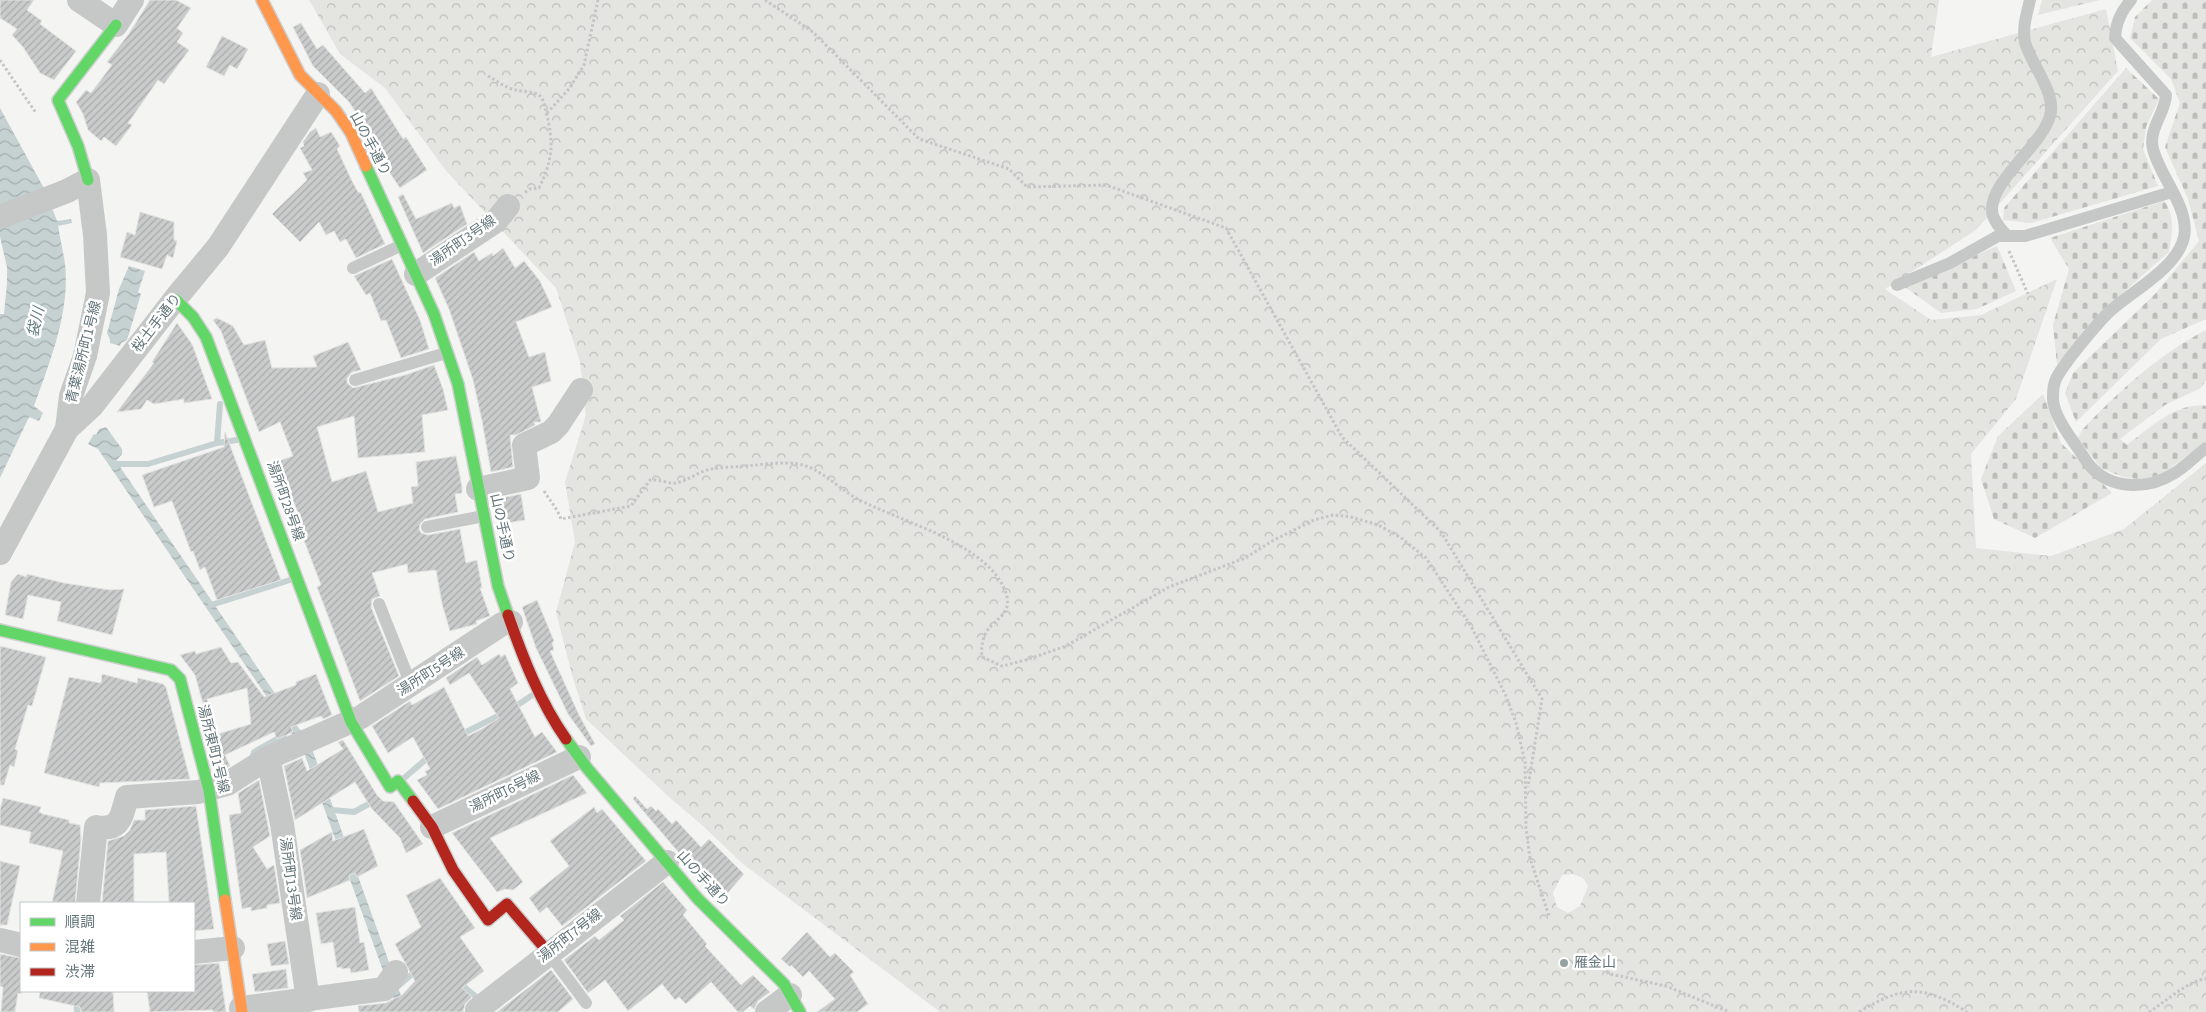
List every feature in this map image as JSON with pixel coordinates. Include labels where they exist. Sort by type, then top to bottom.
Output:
[{"type":"street","points":[[79,0],[116,25]]},
{"type":"street","points":[[0,217],[66,191],[88,180],[78,146],[58,100],[116,25],[132,0]]},
{"type":"street","name":"山の手通り","points":[[262,0],[300,75],[336,111],[351,133],[434,314],[458,384],[498,586],[522,654],[554,722],[578,756],[667,862],[698,898],[784,984],[795,1004]]},
{"type":"street","name":"桜土手通り","points":[[0,554],[68,429],[92,406],[218,247],[318,94]]},
{"type":"street","name":"青葉湯所町1号線","points":[[68,429],[71,396],[87,347],[98,293],[96,235],[88,180]]},
{"type":"street","name":"湯所町3号線","points":[[416,274],[496,221],[508,206]]},
{"type":"street","name":"湯所町28号線","points":[[175,299],[192,317],[206,337],[351,722],[390,787],[398,780],[432,827]]},
{"type":"street","points":[[478,489],[528,478],[524,445],[551,432],[558,425],[581,390]]},
{"type":"street","name":"湯所町5号線","points":[[88,902],[96,828],[106,829],[114,827],[120,819],[127,797],[198,792],[227,784],[268,758],[351,722],[411,685],[502,624],[511,622]]},
{"type":"street","name":"湯所東町1号線","points":[[0,630],[170,670],[180,679],[209,790],[242,1010]]},
{"type":"street","name":"湯所町6号線","points":[[432,827],[578,756]]},
{"type":"street","name":"湯所町13号線","points":[[268,758],[282,824],[308,1000]]},
{"type":"street","points":[[432,827],[453,870],[488,920],[507,904],[548,952]]},
{"type":"street","name":"湯所町7号線","points":[[477,1012],[477,1010],[548,952],[667,862]]},
{"type":"street","points":[[0,940],[20,945]]},
{"type":"street","points":[[195,952],[233,948]]},
{"type":"street","points":[[242,1010],[308,1000],[363,1002],[390,981]]},
{"type":"street","points":[[768,1012],[795,1004]]},
{"type":"lane","points":[[2005,236],[1995,222],[1992,210],[1994,199],[2007,177],[2046,127],[2051,115],[2052,99],[2030,56],[2025,40],[2025,22],[2030,0]]},
{"type":"lane","points":[[2131,0],[2122,11],[2116,24],[2115,38],[2166,95],[2166,104],[2152,134],[2153,149],[2184,215],[2184,237],[2176,254],[2157,273],[2107,314],[2056,380],[2052,399],[2060,421],[2088,462],[2094,469],[2114,482],[2141,486],[2173,474],[2206,448]]},
{"type":"lane","points":[[1897,284],[1950,263],[1998,236],[2025,236],[2172,192]]},
{"type":"lane","points":[[353,268],[402,245]]},
{"type":"lane","points":[[354,380],[446,353]]},
{"type":"lane","points":[[427,527],[484,516]]},
{"type":"lane","points":[[380,604],[411,685]]},
{"type":"lane","points":[[548,952],[586,1002]]},
{"type":"path","points":[[546,113],[568,89],[584,65],[598,0]]},
{"type":"path","points":[[765,0],[813,32],[919,139],[1009,169],[1027,187],[1106,185],[1226,228],[1342,437],[1441,532],[1542,699],[1527,794]]},
{"type":"path","points":[[488,76],[513,90],[537,94],[542,98],[552,150],[547,172],[540,188],[530,188],[508,206]]},
{"type":"path","points":[[2005,236],[2028,294]]},
{"type":"path","points":[[528,478],[538,477],[550,502],[557,508],[561,520],[631,506],[650,480],[657,479],[676,483],[711,469],[784,463],[799,464],[811,468],[858,499],[921,526],[954,543],[976,556],[992,572],[1005,591],[1008,600],[1007,608],[987,631],[981,646],[982,657],[1002,666],[1066,646],[1169,587],[1245,558],[1274,540],[1314,520],[1333,516],[1351,517],[1378,525],[1400,537],[1426,558],[1471,626],[1506,696],[1516,723],[1525,762],[1527,794],[1526,828],[1530,858],[1549,916]]},
{"type":"path","points":[[1581,956],[1610,974],[1666,986],[1729,1012]]},
{"type":"path","points":[[2149,1012],[2186,986],[2206,979]]},
{"type":"path","points":[[1858,1012],[1903,991],[1928,993],[1967,1012]]},
{"type":"green space","points":[[309,0],[1939,0],[1931,57],[2106,9],[2118,71],[1976,230],[1885,289],[1931,320],[1981,315],[2057,279],[2016,399],[1971,454],[1976,548],[2051,556],[2124,529],[2206,463],[2206,1012],[940,1012],[743,864],[586,719],[572,675],[556,612],[575,542],[565,482],[586,415],[580,362],[556,288],[447,172],[385,88],[340,54]],"holes":[[[1573,874],[1583,878],[1588,886],[1580,906],[1568,913],[1557,907],[1553,893],[1562,875]]]},
{"type":"green space","points":[[2042,0],[2100,0],[2038,15]]},
{"type":"green space","points":[[2152,0],[2206,0],[2206,319],[2161,339],[2076,422],[2065,393],[2073,373],[2156,293],[2199,241],[2188,199],[2165,147],[2180,103],[2171,79],[2130,38],[2135,17]]},
{"type":"green space","points":[[2126,68],[2159,99],[2146,127],[2143,149],[2158,186],[2031,223],[2003,220],[2004,208]]},
{"type":"green space","points":[[2164,201],[2172,219],[2169,252],[2108,306],[2057,364],[2053,325],[2069,269],[2050,238]]},
{"type":"green space","points":[[1997,246],[2016,291],[1977,309],[1941,313],[1905,287]]},
{"type":"green space","points":[[2206,330],[2206,380],[2201,388],[2165,405],[2120,439],[2127,445],[2154,424],[2174,412],[2184,408],[2206,406],[2206,441],[2164,473],[2144,480],[2123,477],[2101,468],[2078,438],[2082,430],[2110,402],[2156,362]]},
{"type":"green space","points":[[2043,394],[2061,443],[2112,493],[2035,538],[1994,519],[1981,479],[1998,436]]},
{"type":"water","name":"袋川","points":[[0,108],[46,192],[57,221],[71,219],[72,223],[58,226],[65,264],[65,301],[57,337],[34,406],[43,413],[39,421],[29,417],[0,478],[0,314],[4,314],[7,267],[0,237]]},
{"type":"water","points":[[129,266],[145,271],[138,292],[141,294],[127,340],[121,343],[120,346],[110,343],[107,333],[119,289]]},
{"type":"water","points":[[106,427],[122,449],[122,454],[116,461],[311,746],[407,1012],[398,1012],[303,750],[98,449],[88,444],[99,429]]},
{"type":"building","points":[[0,0],[34,0],[27,10],[42,21],[40,24],[76,51],[54,80],[40,73],[23,47],[12,35],[17,29],[0,18]]},
{"type":"building","points":[[150,0],[176,0],[191,8],[177,28],[183,33],[177,42],[189,50],[164,84],[158,80],[128,123],[132,125],[116,146],[104,137],[101,141],[88,130],[83,114],[76,102],[86,90],[91,93],[112,65],[107,62],[128,35]]},
{"type":"building","points":[[301,23],[317,49],[323,45],[365,93],[371,88],[403,139],[406,137],[427,170],[400,188],[379,157],[365,126],[349,102],[313,66],[293,27]]},
{"type":"building","points":[[222,36],[248,49],[237,69],[230,65],[224,76],[206,67]]},
{"type":"building","points":[[316,128],[320,137],[331,132],[340,146],[337,149],[358,192],[361,193],[385,244],[356,258],[346,239],[340,242],[334,231],[326,235],[319,222],[300,242],[272,214],[307,180],[303,173],[312,170],[300,148],[304,146],[303,142],[310,132]]},
{"type":"building","points":[[403,194],[416,219],[452,203],[454,208],[460,205],[467,224],[423,253],[398,197]]},
{"type":"building","points":[[140,212],[174,222],[174,240],[177,241],[173,258],[167,255],[162,269],[120,257],[127,232],[135,235]]},
{"type":"building","points":[[503,248],[515,268],[524,261],[540,281],[552,307],[516,322],[529,357],[545,352],[551,381],[532,387],[541,422],[534,422],[535,425],[516,435],[510,435],[513,467],[491,472],[473,380],[449,309],[435,278],[474,252],[479,261],[492,253],[493,256]]},
{"type":"building","points":[[392,259],[420,320],[429,349],[401,358],[386,320],[381,321],[370,293],[366,295],[354,276]]},
{"type":"building","points":[[217,318],[233,326],[244,345],[265,340],[272,368],[317,367],[313,356],[348,342],[361,370],[352,372],[347,378],[347,383],[353,388],[405,375],[434,365],[443,389],[448,410],[422,415],[425,452],[358,458],[354,416],[317,427],[332,482],[366,471],[378,512],[413,503],[411,487],[418,486],[416,462],[456,456],[462,487],[462,493],[455,494],[458,512],[425,519],[420,524],[419,529],[421,533],[428,535],[460,529],[466,563],[477,560],[482,588],[480,588],[490,616],[476,621],[477,624],[450,631],[442,604],[436,570],[408,573],[407,564],[372,573],[380,596],[372,599],[371,607],[399,676],[360,701],[317,587],[321,585],[294,514],[298,513],[282,473],[284,473],[279,461],[293,456],[280,422],[259,432],[221,331],[213,320]]},
{"type":"building","points":[[177,323],[192,344],[212,399],[184,403],[184,399],[154,404],[147,400],[141,409],[117,412],[154,363],[152,362]]},
{"type":"building","points":[[225,432],[281,580],[217,600],[205,567],[200,570],[193,551],[191,552],[172,501],[154,507],[142,475],[224,447]]},
{"type":"building","points":[[521,494],[525,520],[501,524],[497,499]]},
{"type":"building","points":[[18,574],[26,577],[27,574],[64,583],[110,590],[124,589],[112,635],[57,621],[61,602],[28,595],[23,619],[5,615],[11,582]]},
{"type":"building","points":[[537,600],[554,641],[552,643],[554,650],[550,651],[579,715],[595,744],[591,746],[568,714],[536,648],[522,607]]},
{"type":"building","points":[[0,646],[46,657],[32,706],[28,705],[15,749],[18,751],[14,767],[10,765],[4,785],[0,785]]},
{"type":"building","points":[[221,647],[231,663],[238,662],[264,697],[296,685],[296,682],[316,674],[332,715],[323,719],[321,716],[291,727],[293,732],[277,739],[274,732],[225,755],[230,766],[220,772],[211,736],[251,724],[247,688],[207,699],[208,703],[203,704],[195,675],[180,655],[195,651],[196,654]]},
{"type":"building","points":[[499,654],[501,657],[505,654],[518,683],[510,689],[535,737],[542,732],[557,752],[438,809],[417,780],[427,775],[425,771],[430,769],[413,737],[388,753],[372,726],[410,701],[412,705],[444,687],[468,736],[482,729],[499,718],[469,673],[450,685],[446,678],[477,657],[482,665]]},
{"type":"building","points":[[102,674],[137,683],[138,678],[163,684],[166,687],[190,779],[100,783],[99,787],[44,773],[69,677],[101,683]]},
{"type":"building","points":[[343,740],[377,795],[383,801],[394,802],[423,844],[406,853],[400,838],[372,809],[355,782],[295,820],[284,766],[302,758],[307,771],[343,749],[338,742]]},
{"type":"building","points":[[573,775],[587,793],[490,838],[523,882],[513,890],[505,889],[497,892],[452,833]]},
{"type":"building","points":[[259,780],[270,836],[253,847],[267,869],[274,865],[280,903],[267,905],[267,908],[251,911],[251,907],[242,909],[229,815],[241,813],[238,793]]},
{"type":"building","points":[[635,796],[647,809],[651,806],[656,811],[658,809],[672,824],[676,820],[701,847],[709,839],[744,874],[726,895],[721,890],[716,895],[709,888],[633,799]]},
{"type":"building","points":[[3,798],[41,807],[39,812],[43,814],[69,820],[69,823],[80,825],[81,839],[75,902],[52,902],[63,851],[29,843],[31,832],[0,825],[0,810]]},
{"type":"building","points":[[196,806],[214,929],[195,931],[195,902],[169,902],[166,852],[134,854],[134,902],[102,902],[108,841],[124,836],[130,830],[134,820],[145,820],[145,810]]},
{"type":"building","points":[[594,807],[597,813],[602,809],[646,861],[562,926],[547,907],[540,913],[529,898],[569,866],[550,841]]},
{"type":"building","points":[[364,829],[378,866],[357,877],[355,873],[349,875],[350,880],[307,898],[300,850],[332,832],[333,841]]},
{"type":"building","points":[[0,861],[20,866],[7,925],[0,925]]},
{"type":"building","points":[[440,878],[475,928],[460,937],[484,971],[462,988],[472,997],[465,1004],[463,1012],[359,1012],[358,1006],[386,1003],[402,995],[415,981],[395,944],[421,927],[406,895]]},
{"type":"building","points":[[663,882],[687,910],[683,915],[707,944],[705,946],[741,985],[753,975],[770,992],[758,1001],[754,1009],[750,1006],[743,1012],[738,1012],[711,982],[686,1004],[679,997],[675,1000],[662,984],[628,1011],[605,980],[588,993],[564,960],[595,936],[599,940],[624,920],[620,916]]},
{"type":"building","points":[[355,907],[360,943],[364,942],[369,970],[351,973],[350,968],[337,968],[333,942],[321,944],[316,913]]},
{"type":"building","points":[[807,932],[830,957],[835,953],[854,972],[850,975],[868,1004],[857,1012],[817,1012],[835,999],[809,971],[803,977],[791,965],[790,967],[781,959]]},
{"type":"building","points":[[285,941],[289,964],[271,966],[267,944]]},
{"type":"building","points":[[0,954],[20,958],[21,994],[18,993],[15,1012],[1,1012],[3,987],[0,986]]},
{"type":"building","points":[[219,963],[226,1012],[213,1012],[213,1010],[150,1012],[147,992],[195,992],[195,965]]},
{"type":"building","points":[[286,969],[288,988],[255,992],[252,974]]},
{"type":"building","points":[[551,970],[573,999],[558,1012],[497,1012]]},
{"type":"building","points":[[40,992],[113,992],[114,1012],[81,1012],[80,1007],[39,998]]},
{"type":"waterway","points":[[217,443],[220,404]]},
{"type":"waterway","points":[[116,464],[148,464],[217,443],[237,440]]},
{"type":"waterway","points":[[211,605],[290,580]]},
{"type":"waterway","points":[[460,735],[510,710],[531,696]]},
{"type":"waterway","points":[[252,760],[254,752],[284,735]]},
{"type":"waterway","points":[[403,779],[432,754]]},
{"type":"waterway","points":[[332,810],[354,812],[376,800]]},
{"type":"waterway","points":[[397,987],[418,969]]},
{"type":"waterway","points":[[457,981],[480,1000]]},
{"type":"waterway","points":[[76,992],[77,1012]]},
{"type":"traffic: fast","points":[[88,180],[78,146],[58,100],[116,25]]},
{"type":"traffic: fast","points":[[366,166],[434,314],[458,384],[498,586],[508,615]]},
{"type":"traffic: fast","points":[[175,299],[193,317],[206,337],[351,722],[390,787],[398,781],[413,801]]},
{"type":"traffic: fast","points":[[0,630],[171,670],[180,679],[209,790],[225,900]]},
{"type":"traffic: fast","points":[[566,739],[587,768],[698,899],[784,984],[800,1012]]},
{"type":"traffic: slow","points":[[262,0],[300,75],[336,111],[351,133],[366,166]]},
{"type":"traffic: slow","points":[[225,900],[242,1012]]},
{"type":"traffic: jam","points":[[508,615],[533,679],[548,710],[566,739]]},
{"type":"traffic: jam","points":[[413,801],[432,827],[453,870],[488,920],[507,904],[548,952]]},
{"type":"place","name":"雁金山","points":[[1564,963]]}]
